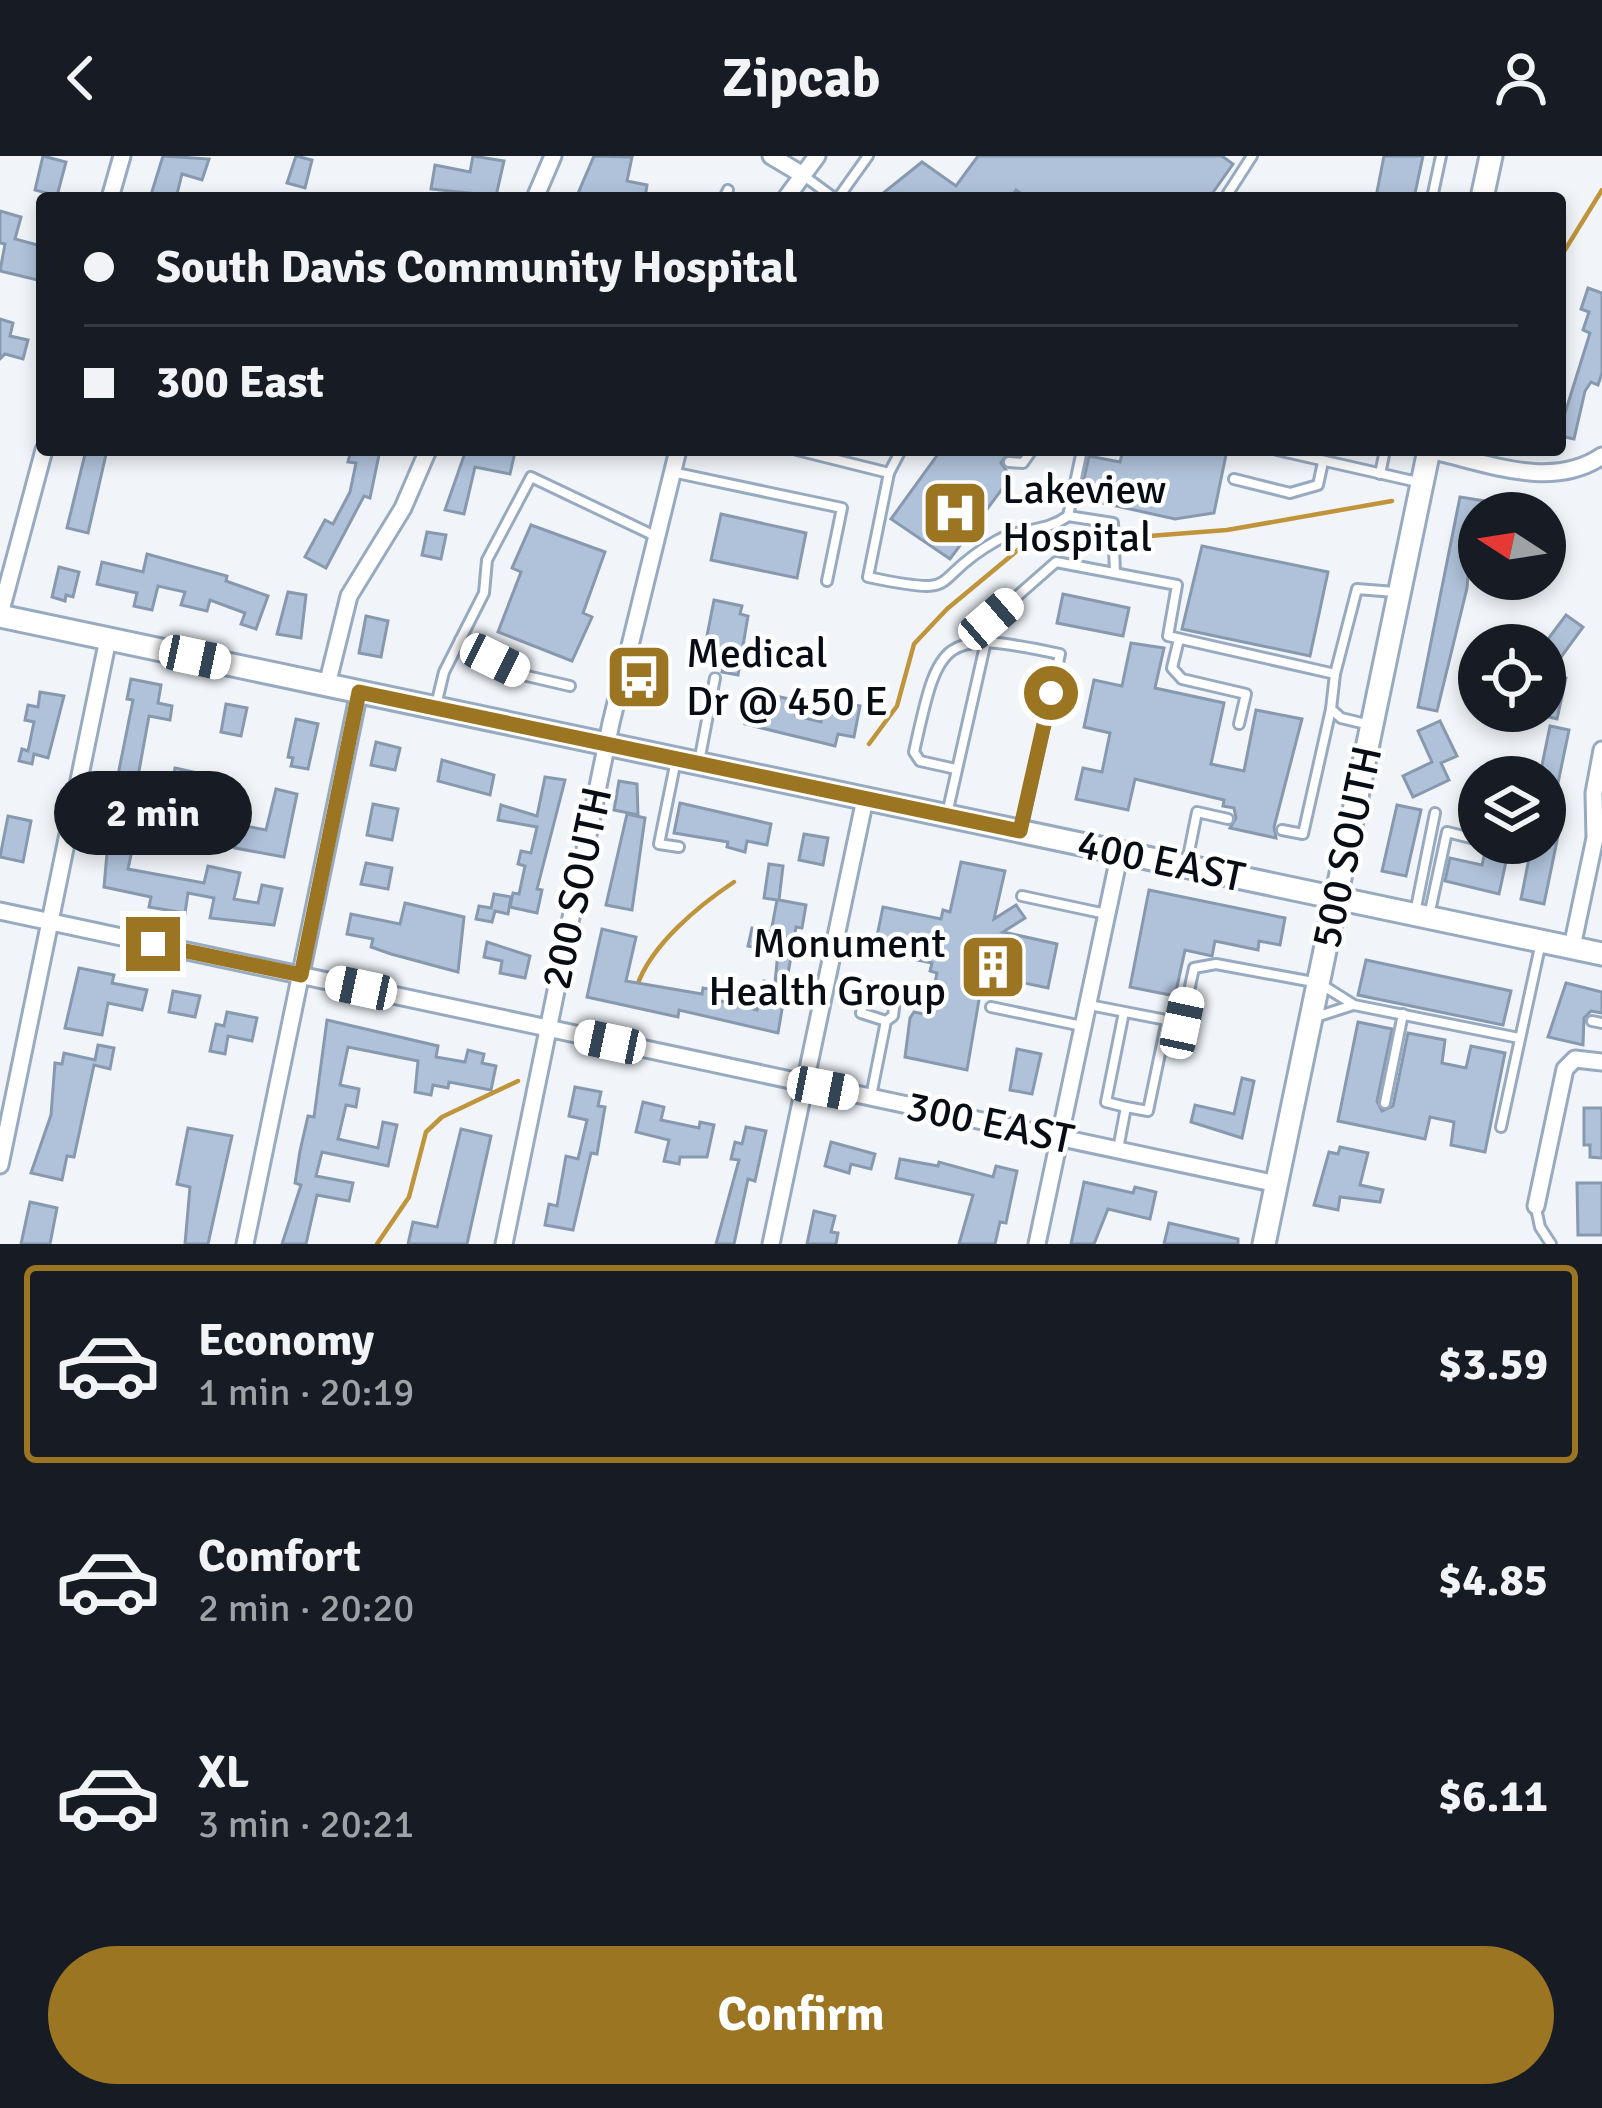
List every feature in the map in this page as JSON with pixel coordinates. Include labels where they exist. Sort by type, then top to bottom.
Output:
[{"type":"main road","points":[[1483,192],[1491,156]]},
{"type":"main road","name":"500 SOUTH","points":[[1264,1244],[1429,456]]},
{"type":"main road","name":"400 EAST","points":[[0,615],[1602,954]]},
{"type":"street","points":[[112,192],[122,156]]},
{"type":"street","points":[[538,192],[553,156]]},
{"type":"street","points":[[772,156],[803,175]]},
{"type":"street","points":[[790,192],[817,156]]},
{"type":"street","points":[[0,615],[42,456]]},
{"type":"street","points":[[327,685],[349,596],[403,508],[425,456]]},
{"type":"street","name":"200 SOUTH","points":[[504,1244],[607,744],[676,456]]},
{"type":"street","points":[[1459,456],[1546,474],[1581,469],[1602,456]]},
{"type":"street","points":[[0,1165],[108,639]]},
{"type":"street","points":[[245,1244],[359,692]]},
{"type":"street","points":[[1572,947],[1596,830],[1594,793],[1602,750]]},
{"type":"street","points":[[771,1244],[865,799]]},
{"type":"street","points":[[1037,1244],[1120,852]]},
{"type":"street","name":"300 EAST","points":[[0,911],[1277,1184]]},
{"type":"street","points":[[1536,1206],[1565,1070],[1575,1059],[1602,1062]]},
{"type":"lane","points":[[841,192],[868,156]]},
{"type":"lane","points":[[1433,192],[1441,156]]},
{"type":"lane","points":[[1228,192],[1248,157]]},
{"type":"lane","points":[[803,175],[827,192]]},
{"type":"lane","points":[[821,456],[889,472]]},
{"type":"lane","points":[[898,456],[889,472],[868,577],[927,590],[944,586],[999,539],[1048,530],[1068,516],[1081,456]]},
{"type":"lane","points":[[1009,461],[1023,463],[1028,456]]},
{"type":"lane","points":[[1300,456],[1423,483]]},
{"type":"lane","points":[[1380,474],[1384,456]]},
{"type":"lane","points":[[1234,479],[1303,492],[1318,485],[1323,462]]},
{"type":"lane","points":[[672,472],[842,508],[827,581]]},
{"type":"lane","points":[[435,708],[460,640],[484,593],[487,560],[531,477],[656,537]]},
{"type":"lane","points":[[1068,516],[1113,524],[1114,573]]},
{"type":"lane","points":[[946,816],[991,619],[1056,562],[1177,586],[1168,636],[1335,674]]},
{"type":"lane","points":[[1282,830],[1303,834],[1357,590],[1400,593]]},
{"type":"lane","points":[[957,770],[920,761],[914,752],[926,698],[944,654],[962,642],[987,638],[1060,654],[1020,831]]},
{"type":"lane","points":[[1179,639],[1172,668],[1182,679],[1246,694],[1239,724]]},
{"type":"lane","points":[[460,640],[527,676],[570,686]]},
{"type":"lane","points":[[679,848],[659,844],[715,678]]},
{"type":"lane","points":[[1330,709],[1341,718],[1372,725]]},
{"type":"lane","points":[[1186,866],[1197,812],[1228,819]]},
{"type":"lane","points":[[1421,916],[1435,813]]},
{"type":"lane","points":[[1421,916],[1447,832],[1458,835]]},
{"type":"lane","points":[[1022,896],[1107,914]]},
{"type":"lane","points":[[1501,1127],[1541,941]]},
{"type":"lane","points":[[1088,1005],[1182,1023],[1194,968],[1216,964],[1319,982],[1354,1005],[1520,1038]]},
{"type":"lane","points":[[870,1097],[896,992],[867,987],[861,1013],[886,1021]]},
{"type":"lane","points":[[1312,1018],[1354,1005]]},
{"type":"lane","points":[[991,1007],[1083,1027]]},
{"type":"lane","points":[[1124,1012],[1106,1102],[1148,1111],[1167,1020]]},
{"type":"lane","points":[[1384,1103],[1403,1014]]},
{"type":"lane","points":[[1117,1150],[1126,1106]]},
{"type":"lane","points":[[1536,1206],[1540,1227],[1551,1244]]},
{"type":"building","points":[[43,156],[66,162],[58,192],[35,190]]},
{"type":"building","points":[[163,156],[209,159],[202,180],[182,174],[178,192],[152,192]]},
{"type":"building","points":[[296,156],[312,160],[305,188],[287,183]]},
{"type":"building","points":[[473,156],[504,161],[497,192],[431,189],[435,165],[470,172]]},
{"type":"building","points":[[594,156],[632,157],[627,181],[647,185],[646,192],[579,192]]},
{"type":"building","points":[[978,156],[1222,156],[1233,164],[1213,192],[884,192],[922,162],[956,186]]},
{"type":"building","points":[[1384,156],[1423,156],[1415,192],[1377,192]]},
{"type":"building","points":[[0,211],[21,217],[15,239],[36,245],[36,280],[0,271],[5,244],[0,243]]},
{"type":"building","points":[[1588,288],[1602,293],[1602,373],[1598,385],[1591,382],[1585,391],[1574,439],[1566,437],[1566,410],[1590,333],[1583,330],[1589,312],[1581,309]]},
{"type":"building","points":[[0,319],[13,323],[10,336],[28,340],[23,359],[5,354],[0,359]]},
{"type":"building","points":[[85,456],[106,456],[88,533],[67,528]]},
{"type":"building","points":[[350,456],[379,456],[370,498],[364,496],[326,568],[305,557],[325,520],[333,524],[350,492],[356,463],[348,462]]},
{"type":"building","points":[[464,456],[514,456],[510,474],[475,467],[464,514],[445,510]]},
{"type":"building","points":[[937,456],[1006,456],[1001,463],[1011,477],[950,559],[891,519]]},
{"type":"building","points":[[1089,456],[1120,462],[1122,456],[1226,456],[1214,513],[1175,519],[1080,498]]},
{"type":"building","points":[[1458,507],[1458,600],[1464,600],[1437,711],[1418,707]]},
{"type":"building","points":[[721,514],[806,533],[797,578],[711,560]]},
{"type":"building","points":[[531,525],[605,552],[583,613],[592,617],[572,661],[498,632],[521,572],[512,568]]},
{"type":"building","points":[[427,532],[446,535],[441,559],[422,555]]},
{"type":"building","points":[[1202,546],[1328,572],[1310,656],[1182,629]]},
{"type":"building","points":[[147,554],[227,576],[226,581],[268,596],[256,629],[241,624],[245,613],[210,600],[207,611],[181,605],[185,592],[158,586],[152,610],[134,606],[137,593],[97,584],[102,562],[143,572]]},
{"type":"building","points":[[59,567],[79,572],[73,597],[66,595],[65,601],[52,597]]},
{"type":"building","points":[[288,592],[306,595],[301,638],[277,634]]},
{"type":"building","points":[[1063,594],[1129,608],[1123,636],[1057,623]]},
{"type":"building","points":[[714,600],[742,606],[740,614],[748,616],[738,675],[722,672],[726,656],[704,651]]},
{"type":"building","points":[[1566,615],[1583,627],[1566,650],[1566,624],[1559,624]]},
{"type":"building","points":[[366,616],[388,621],[381,657],[359,653]]},
{"type":"building","points":[[1131,643],[1164,648],[1155,688],[1224,703],[1211,764],[1244,771],[1256,710],[1302,719],[1274,827],[1276,838],[1230,828],[1236,818],[1234,808],[1223,806],[1224,800],[1135,779],[1128,810],[1076,799],[1083,768],[1102,772],[1110,733],[1084,727],[1094,680],[1122,686]]},
{"type":"building","points":[[131,679],[161,685],[158,703],[172,706],[170,720],[149,716],[135,793],[115,790],[133,700],[127,699]]},
{"type":"building","points":[[40,692],[64,696],[48,758],[34,754],[32,764],[19,761],[22,749],[28,751],[34,722],[25,720],[28,705],[38,707]]},
{"type":"building","points":[[780,697],[799,701],[796,716],[821,722],[823,709],[843,714],[845,703],[860,706],[854,737],[838,734],[835,746],[745,724],[750,702],[778,708]]},
{"type":"building","points":[[226,704],[247,708],[241,736],[221,732]]},
{"type":"building","points":[[296,719],[318,724],[308,769],[291,766],[293,758],[288,757]]},
{"type":"building","points":[[1440,721],[1457,756],[1441,763],[1449,780],[1413,797],[1403,776],[1432,762],[1418,731]]},
{"type":"building","points":[[1569,730],[1564,756],[1544,756],[1549,732]]},
{"type":"building","points":[[376,742],[400,748],[395,770],[371,765]]},
{"type":"building","points":[[442,760],[494,775],[490,795],[438,781]]},
{"type":"building","points":[[175,768],[202,774],[198,794],[171,789]]},
{"type":"building","points":[[545,777],[565,780],[537,889],[542,890],[537,913],[510,907],[513,893],[519,894],[525,866],[518,864],[521,851],[531,853],[537,827],[498,820],[501,805],[537,816]]},
{"type":"building","points":[[619,781],[637,784],[638,815],[614,810]]},
{"type":"building","points":[[276,789],[297,794],[284,857],[235,848],[240,825],[266,830]]},
{"type":"building","points":[[680,803],[771,824],[767,845],[747,841],[745,852],[727,847],[728,842],[674,833]]},
{"type":"building","points":[[373,804],[398,809],[392,840],[367,835]]},
{"type":"building","points":[[1397,805],[1421,810],[1406,876],[1382,871]]},
{"type":"building","points":[[120,813],[149,819],[144,843],[134,841],[128,869],[204,883],[208,866],[240,873],[234,899],[258,903],[262,885],[282,889],[274,925],[210,918],[214,898],[188,893],[185,913],[149,907],[151,897],[104,887],[107,853]]},
{"type":"building","points":[[627,814],[645,818],[632,910],[606,905]]},
{"type":"building","points":[[8,816],[31,821],[23,862],[0,857]]},
{"type":"building","points":[[804,834],[828,838],[823,865],[799,860]]},
{"type":"building","points":[[1450,858],[1458,864],[1505,864],[1499,894],[1445,881]]},
{"type":"building","name":"Monument Health Group","points":[[961,862],[1005,871],[994,919],[1016,905],[1025,918],[1003,932],[1057,944],[1048,988],[991,976],[989,984],[982,982],[967,1070],[905,1057],[910,1018],[914,1012],[928,1015],[937,973],[930,971],[932,963],[874,951],[883,907],[941,919],[943,910],[950,912]]},
{"type":"building","points":[[366,863],[392,868],[388,889],[361,884]]},
{"type":"building","points":[[769,864],[783,866],[779,900],[806,905],[802,928],[796,927],[778,1033],[679,1010],[678,1017],[587,997],[602,929],[636,937],[626,981],[702,994],[703,988],[714,990],[713,999],[757,1010],[764,981],[775,983],[778,952],[748,946],[752,928],[771,932],[777,900],[764,898]]},
{"type":"building","points":[[1528,864],[1552,864],[1544,904],[1521,899]]},
{"type":"building","points":[[1149,890],[1285,918],[1280,945],[1259,941],[1258,950],[1215,941],[1212,956],[1185,950],[1175,996],[1130,987]]},
{"type":"building","points":[[494,894],[511,897],[508,914],[495,911],[492,922],[476,919],[479,906],[491,908]]},
{"type":"building","points":[[405,903],[464,917],[458,972],[391,954],[371,947],[373,939],[347,934],[351,914],[400,924]]},
{"type":"building","points":[[487,942],[530,956],[525,978],[500,973],[502,961],[484,957]]},
{"type":"building","points":[[1366,960],[1511,991],[1503,1025],[1358,995]]},
{"type":"building","points":[[79,968],[114,975],[112,983],[147,990],[142,1010],[108,1003],[102,1035],[65,1028]]},
{"type":"building","points":[[1566,983],[1602,992],[1602,1013],[1591,1011],[1584,1018],[1583,1045],[1548,1037]]},
{"type":"building","points":[[173,991],[200,996],[195,1017],[169,1012]]},
{"type":"building","points":[[227,1012],[257,1018],[252,1041],[228,1036],[225,1054],[210,1051],[216,1024],[224,1026]]},
{"type":"building","points":[[327,1020],[438,1046],[436,1057],[465,1062],[468,1050],[484,1054],[482,1063],[496,1066],[491,1090],[449,1082],[448,1088],[433,1085],[431,1095],[415,1092],[418,1061],[348,1047],[340,1085],[359,1089],[356,1107],[346,1105],[338,1139],[378,1148],[383,1122],[397,1125],[388,1166],[322,1152],[316,1176],[353,1183],[349,1201],[317,1195],[306,1244],[282,1244],[301,1185],[295,1183],[300,1151],[308,1116],[314,1117]]},
{"type":"building","points":[[1358,1022],[1392,1029],[1377,1101],[1382,1111],[1393,1106],[1408,1033],[1445,1040],[1442,1063],[1466,1068],[1471,1046],[1505,1053],[1485,1152],[1451,1145],[1454,1122],[1430,1117],[1425,1139],[1338,1121]]},
{"type":"building","points":[[98,1045],[114,1048],[110,1069],[94,1065],[74,1157],[67,1156],[62,1180],[31,1173],[51,1115],[55,1063],[62,1064],[64,1053],[95,1060]]},
{"type":"building","points":[[1017,1049],[1041,1054],[1032,1094],[1010,1090]]},
{"type":"building","points":[[1242,1078],[1254,1081],[1242,1138],[1191,1122],[1195,1105],[1234,1114]]},
{"type":"building","points":[[575,1087],[601,1092],[598,1106],[605,1107],[597,1154],[591,1153],[573,1230],[545,1225],[549,1204],[557,1206],[566,1156],[578,1159],[587,1120],[569,1116]]},
{"type":"building","points":[[643,1102],[664,1107],[661,1120],[699,1128],[700,1122],[714,1125],[707,1157],[680,1157],[679,1164],[664,1161],[669,1140],[636,1132]]},
{"type":"building","points":[[1584,1108],[1602,1108],[1602,1158],[1590,1157],[1590,1145],[1584,1145]]},
{"type":"building","points":[[746,1127],[766,1131],[755,1181],[748,1179],[734,1244],[716,1244],[739,1160],[731,1159],[735,1142],[742,1144]]},
{"type":"building","points":[[188,1128],[232,1136],[208,1244],[185,1244],[190,1187],[177,1184]]},
{"type":"building","points":[[461,1129],[491,1136],[467,1244],[408,1244],[413,1222],[437,1227]]},
{"type":"building","points":[[831,1142],[875,1154],[871,1169],[851,1164],[849,1173],[825,1166]]},
{"type":"building","points":[[1340,1147],[1368,1153],[1360,1185],[1383,1190],[1380,1202],[1340,1197],[1338,1210],[1314,1205],[1329,1152],[1338,1154]]},
{"type":"building","points":[[900,1159],[938,1166],[939,1162],[993,1177],[996,1166],[1017,1171],[1006,1223],[1000,1222],[995,1244],[959,1244],[973,1195],[896,1178]]},
{"type":"building","points":[[1084,1182],[1133,1193],[1135,1187],[1156,1192],[1150,1219],[1108,1209],[1094,1244],[1071,1244]]},
{"type":"building","points":[[1577,1183],[1602,1183],[1602,1235],[1578,1235]]},
{"type":"building","points":[[30,1202],[57,1208],[50,1244],[21,1244]]},
{"type":"building","points":[[814,1211],[835,1216],[831,1232],[838,1233],[836,1244],[807,1244]]},
{"type":"building","points":[[1169,1223],[1238,1239],[1238,1244],[1164,1244]]},
{"type":"waterway","points":[[1566,248],[1602,190]]},
{"type":"waterway","points":[[1123,538],[1227,530],[1392,501]]},
{"type":"waterway","points":[[869,744],[897,706],[914,644],[947,609],[1024,545],[1104,539]]},
{"type":"waterway","points":[[637,986],[664,941],[734,882]]},
{"type":"waterway","points":[[377,1244],[409,1197],[426,1132],[442,1117],[518,1081]]},
{"type":"place","name":"Lakeview Hospital","points":[[955,513]]},
{"type":"place","name":"Medical Dr @ 450 E","points":[[639,677]]},
{"type":"place","name":"Monument Health Group","points":[[993,967]]},
{"type":"route","points":[[153,944],[301,975],[359,692],[1020,831],[1051,693]]}]
